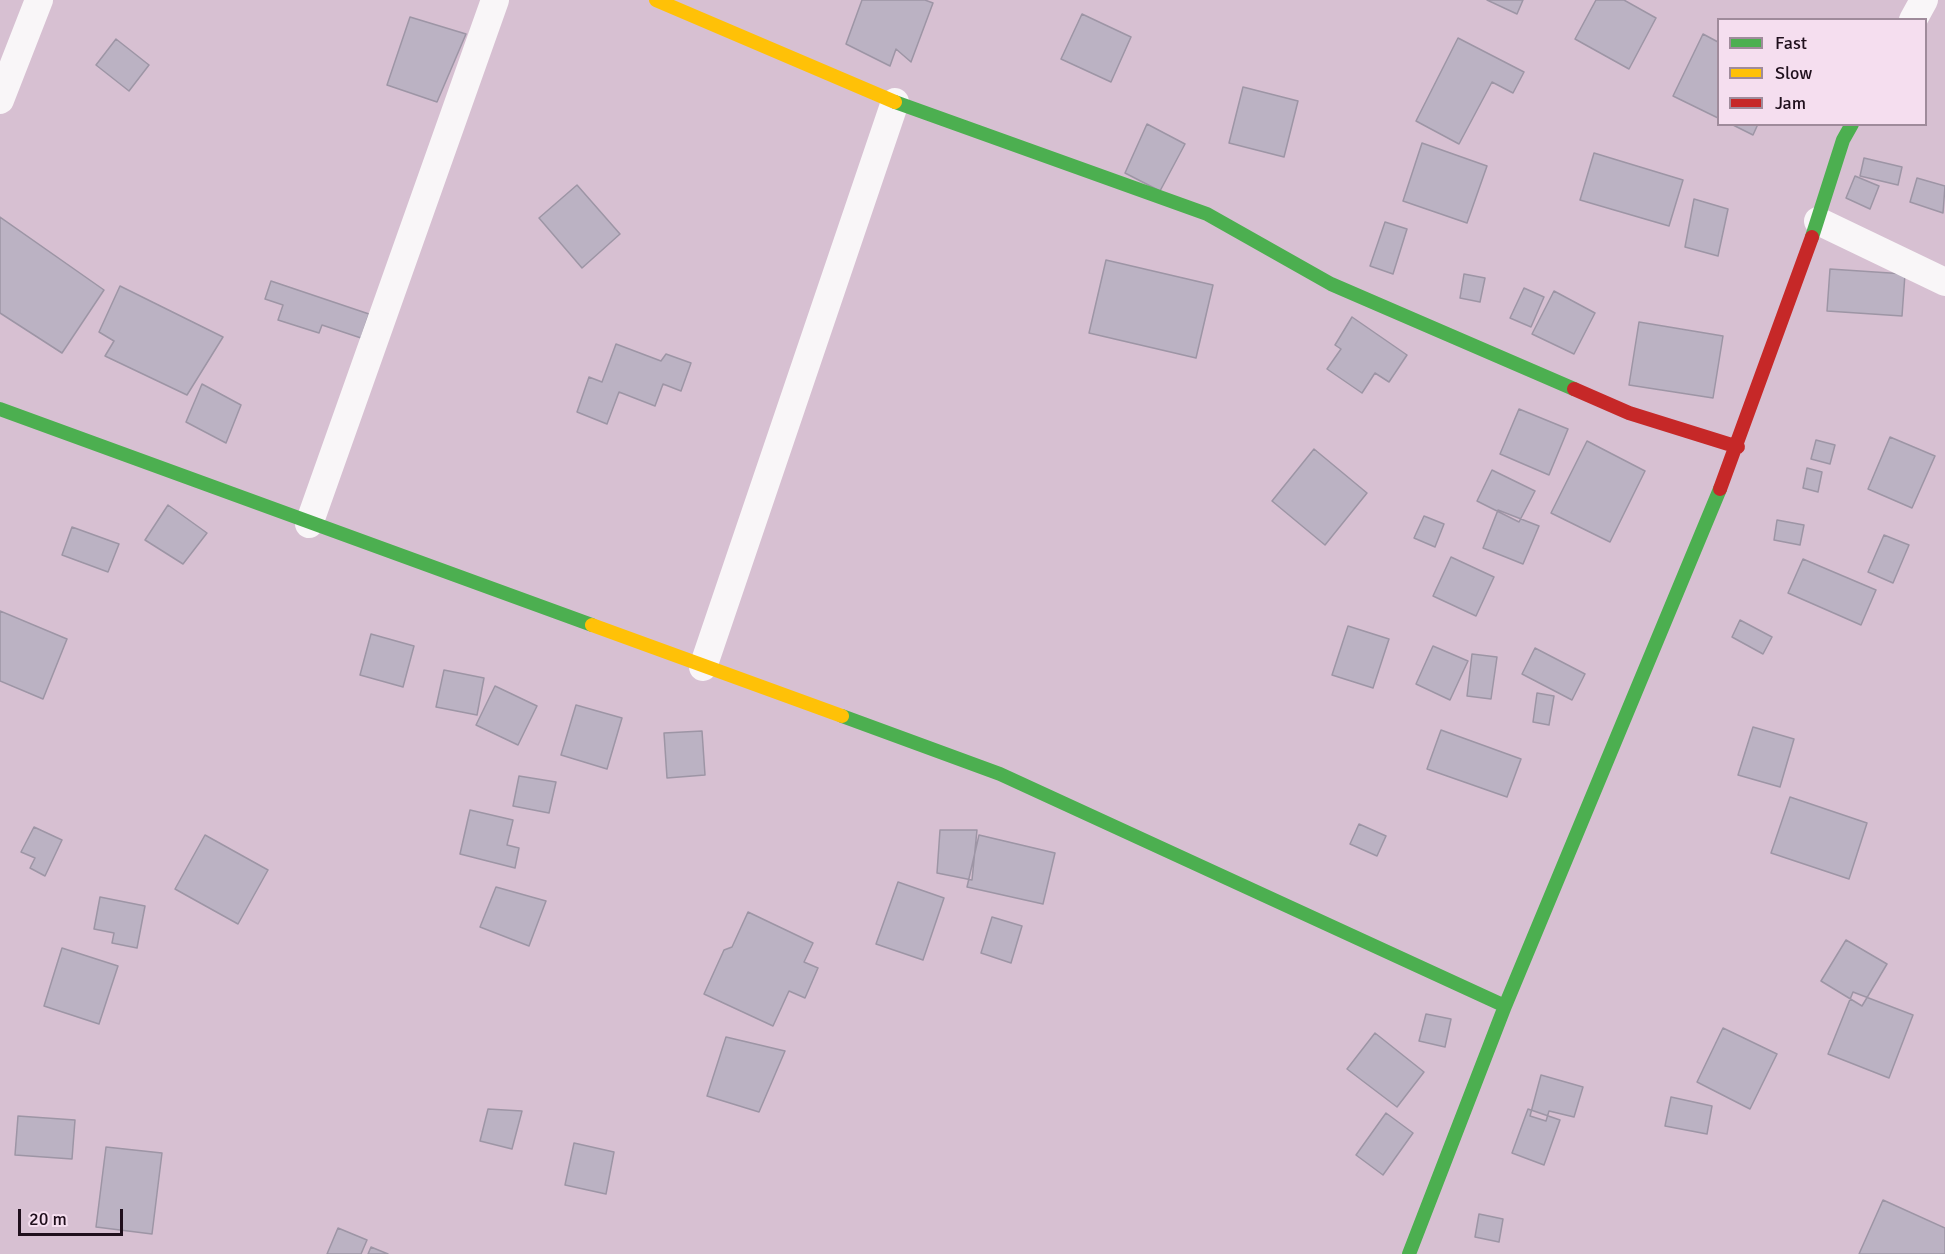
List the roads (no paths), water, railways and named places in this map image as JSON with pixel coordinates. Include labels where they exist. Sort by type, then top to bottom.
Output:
[{"type":"street","points":[[0,100],[39,0]]},
{"type":"street","points":[[309,524],[495,0]]},
{"type":"street","points":[[656,0],[895,102],[1207,214],[1331,284],[1629,413],[1738,447]]},
{"type":"street","points":[[1914,18],[1924,0]]},
{"type":"street","points":[[703,667],[895,102]]},
{"type":"street","points":[[1409,1254],[1505,1006],[1738,447],[1818,221],[1843,140],[1851,126]]},
{"type":"street","points":[[1818,221],[1945,282]]},
{"type":"street","points":[[0,409],[309,524],[1000,774],[1505,1006]]}]
